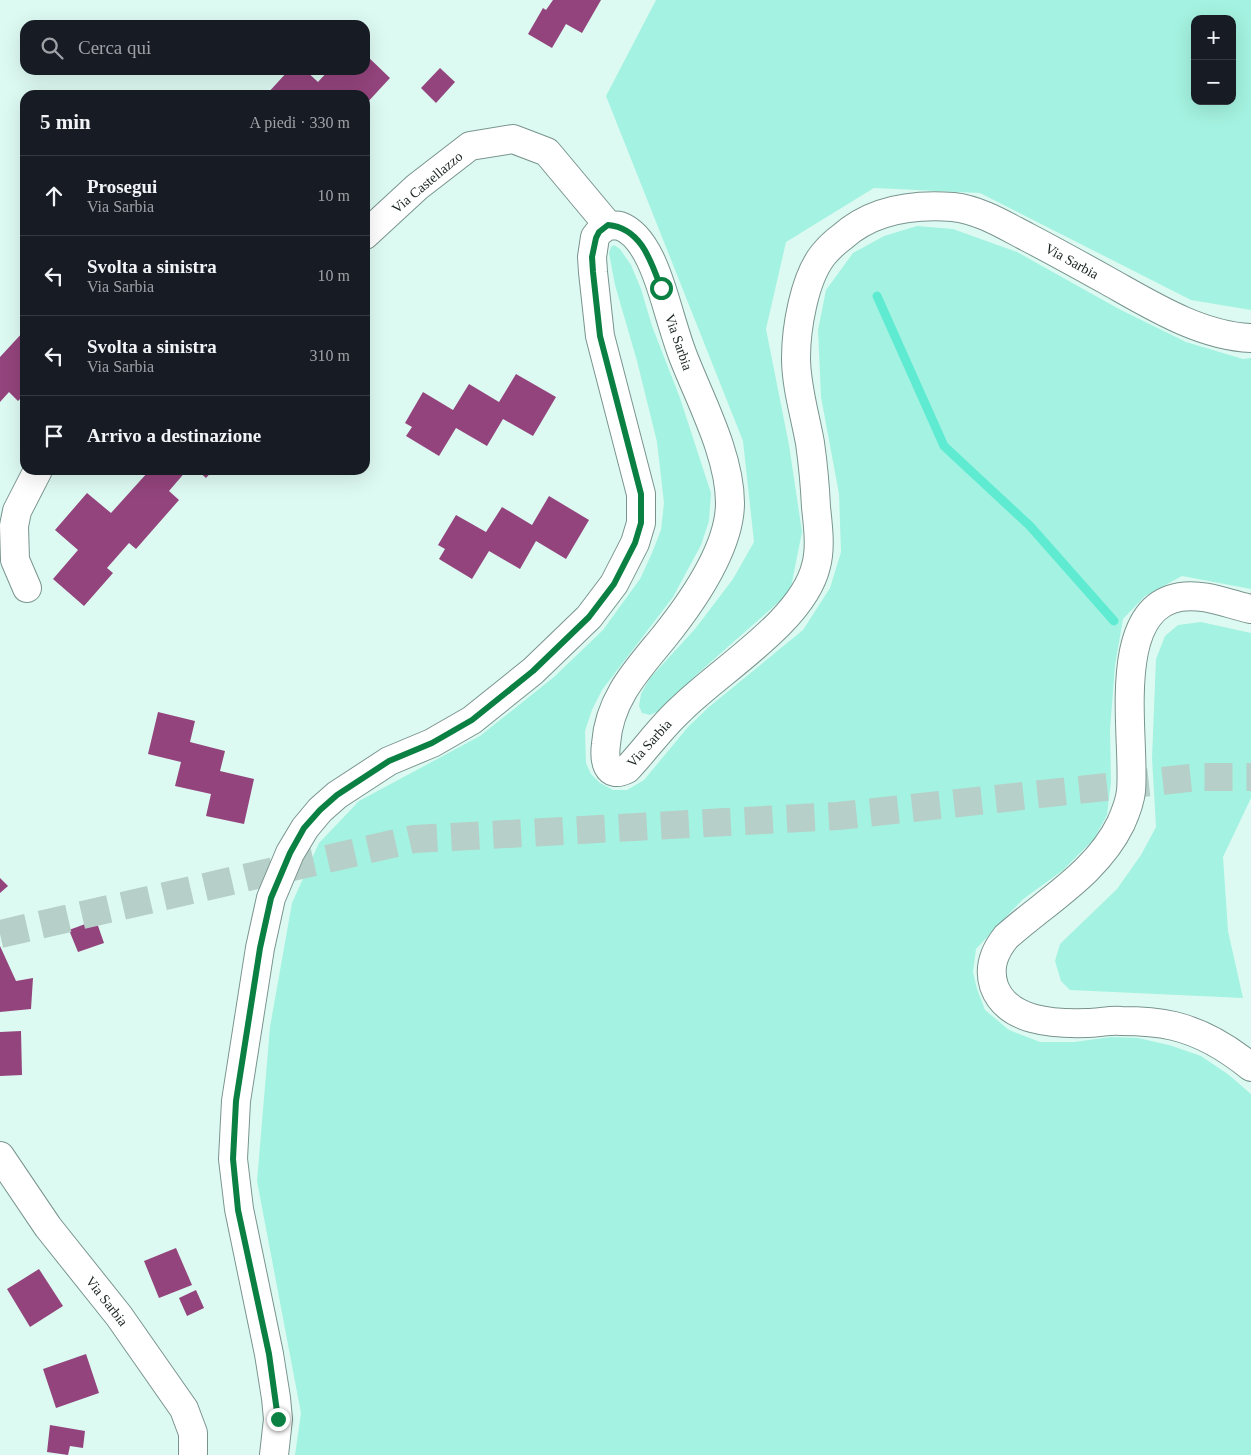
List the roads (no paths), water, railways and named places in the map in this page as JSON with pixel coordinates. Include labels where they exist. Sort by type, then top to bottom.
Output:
[{"type":"street","name":"Via Castellazzo","points":[[370,231],[417,187],[470,146],[513,139],[547,152],[608,225]]},
{"type":"street","name":"Via Sarbia","points":[[608,225],[620,226],[633,236],[650,259],[682,354],[716,439],[728,483],[730,504],[728,525],[712,565],[691,600],[616,700],[607,728],[605,753],[607,766],[614,772],[627,769],[681,708],[776,627],[797,603],[809,584],[816,567],[818,553],[817,517],[810,445],[801,402],[796,360],[799,317],[811,277],[821,257],[854,226],[890,211],[917,207],[955,207],[992,218],[1146,302],[1198,326],[1237,338],[1251,338]]},
{"type":"street","points":[[274,1455],[278,1419],[276,1398],[269,1354],[238,1210],[233,1159],[239,1084],[260,948],[271,898],[290,853],[304,828],[320,810],[337,795],[389,761],[432,743],[472,720],[533,671],[589,617],[614,584],[635,543],[641,523],[641,494],[600,336],[593,272],[592,257],[596,238],[599,232],[608,225]]},
{"type":"street","points":[[27,588],[15,560],[14,526],[17,511],[35,475]]},
{"type":"street","points":[[1251,608],[1210,598],[1181,597],[1167,600],[1146,620],[1138,636],[1132,656],[1130,682],[1131,793],[1120,824],[1105,850],[1092,865],[1006,937],[994,954],[992,979],[997,994],[1006,1006],[1028,1017],[1039,1020],[1086,1023],[1119,1020],[1176,1026],[1229,1049],[1251,1068]]},
{"type":"street","name":"Via Sarbia","points":[[0,1156],[48,1227],[119,1316],[184,1409],[192,1433],[193,1455]]},
{"type":"waterway","points":[[877,296],[944,446],[1030,526],[1114,621]]},
{"type":"tunnel","points":[[0,934],[414,839],[838,816],[1199,777],[1251,777]]}]
